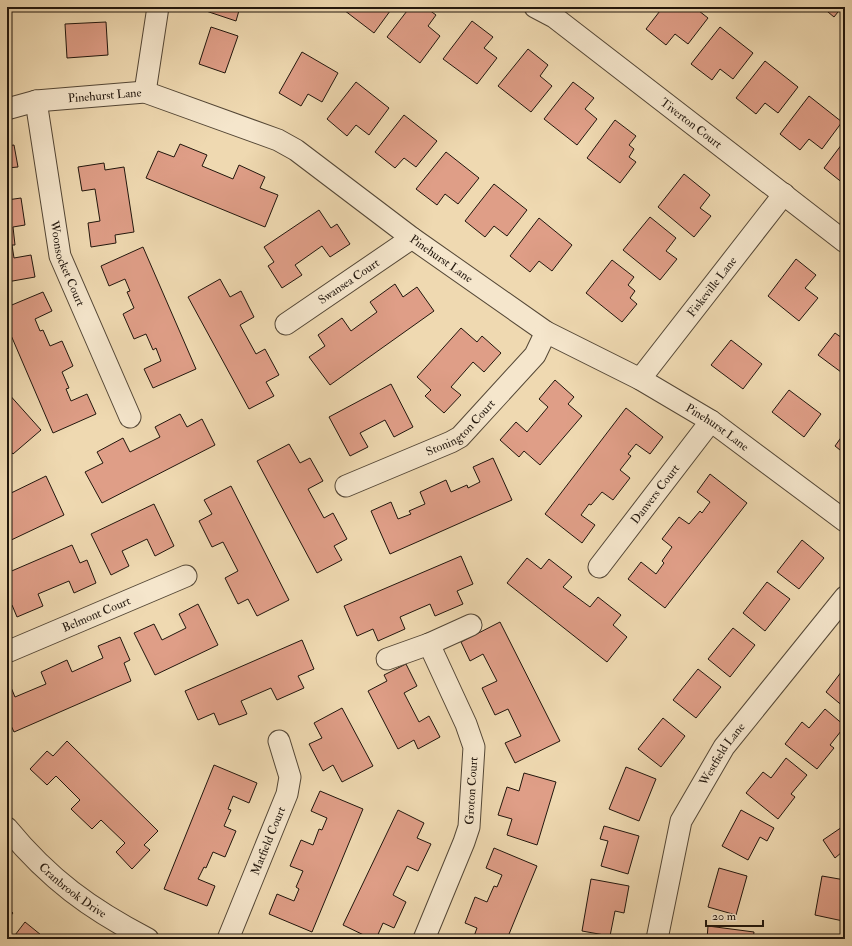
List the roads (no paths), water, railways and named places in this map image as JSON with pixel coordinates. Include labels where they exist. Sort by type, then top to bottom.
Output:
[{"type":"street","points":[[145,92],[158,7]]},
{"type":"street","name":"Tiverton Court","points":[[535,7],[554,17],[845,242]]},
{"type":"street","name":"Pinehurst Lane","points":[[7,109],[36,101],[145,92],[278,140],[296,150],[412,238],[546,332],[640,379],[711,421],[845,521]]},
{"type":"street","name":"Woonsocket Court","points":[[36,101],[60,256],[130,416]]},
{"type":"street","name":"Fiskeville Lane","points":[[640,379],[784,194]]},
{"type":"street","name":"Swansea Court","points":[[286,324],[412,238]]},
{"type":"street","name":"Stonington Court","points":[[346,486],[460,437],[535,355],[546,332]]},
{"type":"street","name":"Danvers Court","points":[[599,567],[711,421]]},
{"type":"street","name":"Belmont Court","points":[[7,652],[186,576]]},
{"type":"street","name":"Westfield Lane","points":[[657,939],[681,821],[724,747],[845,597]]},
{"type":"street","points":[[387,660],[429,644],[471,625]]},
{"type":"street","name":"Groton Court","points":[[424,939],[469,827],[474,747],[466,724],[429,644]]},
{"type":"street","name":"Matfield Court","points":[[228,939],[289,789],[290,777],[279,741]]},
{"type":"street","name":"Cranbrook Drive","points":[[7,828],[26,850],[67,889],[93,909],[148,939]]}]
